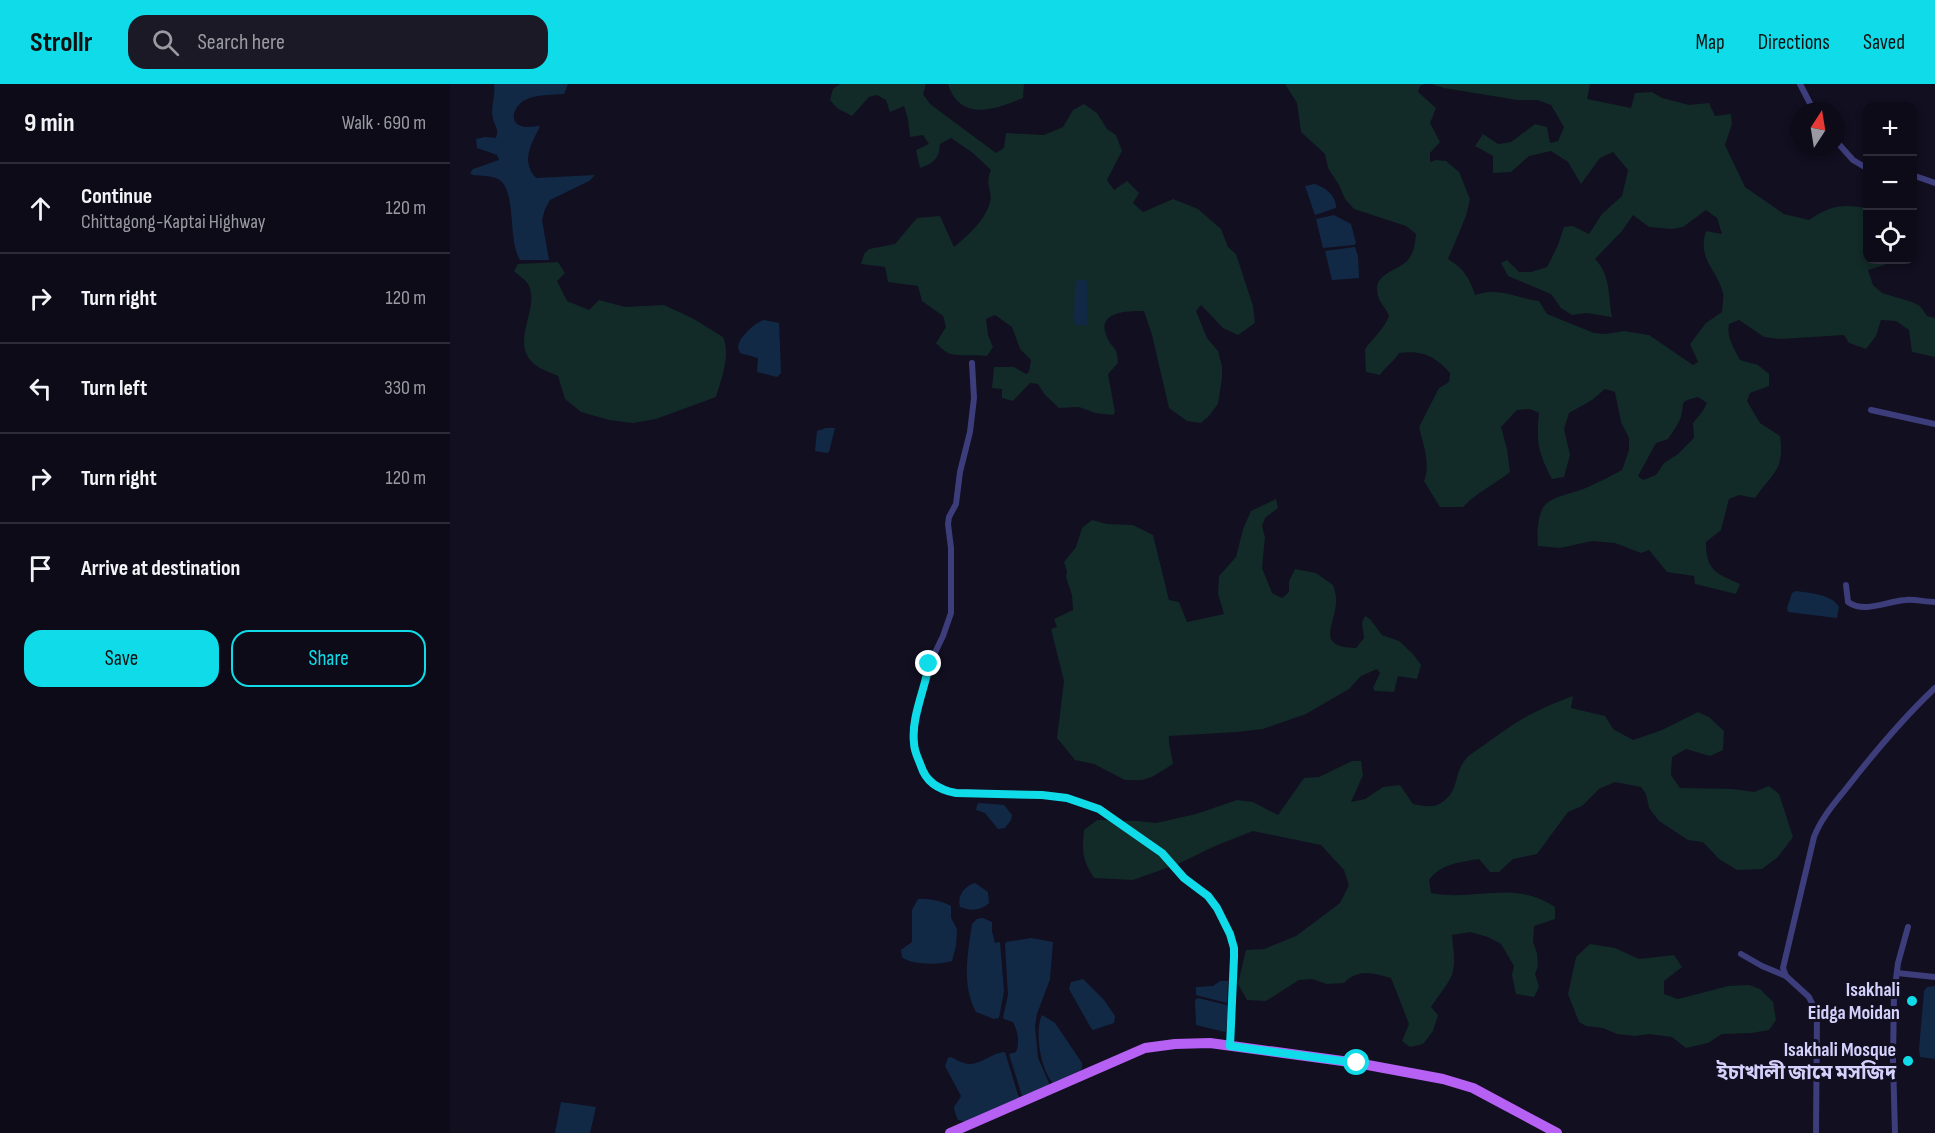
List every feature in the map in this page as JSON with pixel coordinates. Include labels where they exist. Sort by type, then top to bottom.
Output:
[{"type":"main road","points":[[950,1133],[1145,1048],[1210,1043],[1357,1063],[1443,1079],[1473,1088],[1557,1133]]},
{"type":"street","points":[[1800,84],[1810,102]]},
{"type":"street","points":[[1845,151],[1863,166]]},
{"type":"street","points":[[1917,177],[1935,183]]},
{"type":"street","points":[[972,363],[974,398],[970,432],[960,472],[956,504],[948,524],[951,556],[951,613],[929,664],[913,734],[914,746],[921,767],[929,781],[950,792],[1058,796],[1099,809],[1162,853],[1184,878],[1208,896],[1230,934],[1234,948],[1230,1046]]},
{"type":"street","points":[[1871,410],[1935,424]]},
{"type":"street","points":[[1846,585],[1848,602],[1857,607],[1904,600],[1935,602]]},
{"type":"street","points":[[1786,976],[1783,968],[1808,858],[1818,825],[1894,729],[1935,688]]},
{"type":"street","points":[[1895,1133],[1894,995],[1896,973],[1908,927]]},
{"type":"street","points":[[1741,954],[1786,976],[1809,997],[1817,1014],[1816,1133]]},
{"type":"street","points":[[1896,973],[1935,977]]},
{"type":"green space","points":[[840,84],[926,84],[923,94],[930,104],[996,153],[1004,148],[1006,133],[1044,135],[1063,127],[1073,110],[1084,104],[1097,113],[1107,129],[1116,135],[1122,151],[1107,180],[1114,190],[1127,181],[1139,193],[1133,203],[1143,212],[1173,199],[1198,209],[1221,229],[1228,247],[1236,254],[1253,306],[1255,323],[1238,335],[1223,328],[1201,305],[1196,311],[1207,338],[1218,351],[1222,366],[1218,404],[1208,417],[1201,423],[1187,421],[1169,408],[1144,311],[1115,314],[1106,322],[1107,337],[1116,350],[1118,363],[1108,374],[1115,412],[1113,415],[1095,413],[1079,407],[1059,408],[1045,395],[1038,384],[1030,383],[1013,401],[1002,398],[1002,389],[992,388],[994,367],[1014,367],[1026,374],[1029,372],[1031,360],[1020,349],[1012,327],[995,315],[986,319],[988,335],[993,347],[987,356],[952,354],[936,343],[946,327],[943,316],[922,301],[918,286],[888,282],[885,267],[861,264],[864,254],[869,249],[895,244],[917,218],[940,216],[954,247],[975,228],[988,209],[991,198],[988,180],[991,170],[973,153],[951,138],[940,144],[935,160],[920,168],[916,150],[929,144],[923,135],[910,137],[904,106],[890,112],[886,100],[877,95],[869,97],[852,116],[837,108],[830,100],[833,89]]},
{"type":"green space","points":[[948,84],[1024,84],[1023,98],[980,110],[961,104]]},
{"type":"green space","points":[[1285,84],[1425,84],[1420,86],[1418,92],[1436,108],[1430,123],[1440,142],[1430,153],[1430,162],[1446,161],[1459,172],[1470,199],[1466,216],[1448,259],[1465,274],[1475,295],[1496,292],[1539,301],[1547,314],[1594,333],[1624,331],[1649,335],[1693,365],[1698,362],[1690,344],[1706,323],[1722,312],[1723,293],[1704,250],[1706,231],[1722,234],[1717,218],[1706,210],[1683,227],[1672,229],[1649,227],[1633,215],[1622,231],[1595,259],[1604,272],[1612,317],[1586,313],[1572,315],[1561,308],[1551,294],[1508,276],[1501,263],[1507,260],[1519,272],[1531,272],[1547,267],[1564,227],[1573,226],[1589,234],[1602,214],[1622,196],[1628,170],[1613,152],[1600,158],[1581,184],[1568,162],[1551,151],[1529,156],[1511,172],[1493,173],[1493,156],[1475,146],[1483,134],[1498,144],[1511,142],[1535,124],[1547,127],[1550,143],[1558,141],[1564,127],[1551,105],[1537,100],[1517,100],[1432,84],[1590,84],[1587,99],[1631,108],[1635,93],[1652,92],[1662,98],[1689,105],[1709,103],[1715,116],[1731,114],[1732,124],[1725,145],[1745,187],[1784,214],[1809,220],[1836,207],[1863,208],[1863,264],[1885,264],[1868,270],[1873,285],[1882,293],[1920,306],[1927,316],[1935,318],[1935,357],[1912,352],[1909,330],[1896,321],[1881,320],[1876,336],[1866,349],[1849,343],[1844,335],[1781,339],[1764,337],[1739,320],[1729,324],[1730,338],[1740,360],[1758,365],[1769,374],[1769,386],[1750,393],[1747,401],[1760,423],[1780,436],[1781,447],[1781,456],[1776,470],[1755,498],[1739,495],[1729,499],[1721,530],[1706,542],[1708,559],[1714,570],[1740,584],[1736,594],[1695,584],[1694,576],[1667,572],[1649,550],[1641,553],[1615,543],[1592,541],[1560,548],[1538,546],[1539,519],[1545,505],[1622,470],[1629,450],[1629,438],[1621,422],[1615,392],[1605,389],[1592,400],[1569,413],[1564,429],[1570,455],[1564,477],[1552,479],[1544,462],[1538,440],[1539,413],[1530,409],[1517,410],[1501,427],[1510,472],[1463,507],[1440,507],[1424,481],[1427,461],[1419,427],[1439,388],[1449,382],[1450,373],[1428,355],[1415,352],[1399,353],[1380,375],[1366,372],[1365,349],[1389,316],[1379,299],[1378,284],[1385,275],[1407,261],[1414,248],[1416,234],[1406,226],[1354,209],[1345,199],[1328,168],[1325,154],[1301,132],[1297,103]],"holes":[[[1698,397],[1707,403],[1693,423],[1694,438],[1678,454],[1664,463],[1656,475],[1643,480],[1638,476],[1656,443],[1668,439],[1675,429],[1685,402]]]},
{"type":"green space","points":[[558,262],[565,273],[557,281],[567,301],[589,310],[599,300],[625,307],[664,305],[694,319],[723,337],[726,359],[716,397],[656,419],[633,423],[609,420],[581,412],[565,399],[558,376],[539,368],[528,357],[524,348],[531,294],[527,282],[514,271],[518,264]]},
{"type":"green space","points":[[1276,499],[1278,508],[1265,518],[1262,526],[1265,537],[1262,568],[1272,593],[1282,598],[1289,592],[1289,581],[1295,569],[1316,573],[1333,585],[1335,592],[1336,604],[1330,635],[1332,640],[1344,647],[1356,648],[1364,638],[1362,623],[1365,616],[1382,635],[1399,641],[1413,654],[1421,665],[1417,679],[1398,676],[1394,692],[1375,691],[1373,688],[1380,673],[1377,669],[1361,676],[1349,689],[1306,714],[1263,729],[1169,736],[1173,764],[1152,777],[1142,780],[1125,780],[1094,764],[1075,760],[1057,738],[1064,681],[1051,629],[1057,627],[1054,619],[1073,610],[1064,562],[1076,547],[1082,528],[1092,520],[1107,524],[1133,525],[1153,535],[1169,600],[1179,602],[1187,622],[1224,614],[1218,594],[1219,576],[1236,557],[1243,529],[1251,511]]},
{"type":"green space","points":[[1573,696],[1571,708],[1605,716],[1613,729],[1633,740],[1662,730],[1698,712],[1709,717],[1724,731],[1723,750],[1710,756],[1686,749],[1672,757],[1671,775],[1680,788],[1733,789],[1754,792],[1769,786],[1779,794],[1793,837],[1778,857],[1762,869],[1737,870],[1719,859],[1703,842],[1688,840],[1659,821],[1649,808],[1646,794],[1641,787],[1615,782],[1599,789],[1582,806],[1568,812],[1537,854],[1513,859],[1499,872],[1490,872],[1479,859],[1439,870],[1429,880],[1431,893],[1447,895],[1524,894],[1555,907],[1555,919],[1534,926],[1533,942],[1538,966],[1535,974],[1539,987],[1534,997],[1516,994],[1512,975],[1514,966],[1501,944],[1488,937],[1470,932],[1452,935],[1454,958],[1452,974],[1431,1007],[1438,1015],[1433,1031],[1423,1044],[1410,1047],[1402,1041],[1409,1024],[1391,978],[1366,973],[1355,975],[1344,983],[1327,984],[1312,979],[1299,980],[1266,1001],[1247,1000],[1238,984],[1246,950],[1264,949],[1296,936],[1340,903],[1349,885],[1344,870],[1321,845],[1253,831],[1178,864],[1133,880],[1094,878],[1087,866],[1083,850],[1084,830],[1097,820],[1156,823],[1196,814],[1237,800],[1253,802],[1278,815],[1304,778],[1319,777],[1352,761],[1361,761],[1363,775],[1351,802],[1365,799],[1383,787],[1400,785],[1413,804],[1438,805],[1451,793],[1461,766],[1469,756],[1526,717]]},
{"type":"green space","points":[[1590,944],[1615,948],[1639,959],[1674,955],[1682,967],[1664,981],[1664,994],[1678,999],[1728,986],[1749,985],[1760,989],[1773,1002],[1776,1020],[1769,1030],[1722,1034],[1708,1043],[1686,1048],[1672,1037],[1617,1034],[1603,1028],[1586,1026],[1579,1022],[1568,994],[1576,957]]},
{"type":"water","points":[[494,84],[568,84],[564,94],[530,98],[522,102],[514,113],[514,120],[521,126],[540,126],[531,145],[528,159],[531,172],[536,178],[595,175],[589,181],[550,200],[545,209],[542,220],[549,260],[520,260],[516,252],[506,187],[495,178],[470,173],[473,169],[499,160],[497,155],[477,148],[476,139],[496,138],[497,135],[492,115]]},
{"type":"water","points":[[1314,184],[1329,192],[1336,203],[1336,208],[1315,215],[1305,186]]},
{"type":"water","points":[[1334,215],[1351,224],[1356,243],[1354,245],[1323,248],[1316,219]]},
{"type":"water","points":[[1355,247],[1358,256],[1359,278],[1332,280],[1325,251]]},
{"type":"water","points":[[1077,280],[1087,282],[1087,325],[1074,323]]},
{"type":"water","points":[[764,320],[779,323],[781,373],[777,377],[757,372],[758,358],[740,353],[738,348],[746,333]]},
{"type":"water","points":[[835,428],[829,452],[815,451],[817,431]]},
{"type":"water","points":[[1796,591],[1831,599],[1839,607],[1837,618],[1788,612],[1787,608],[1792,593]]},
{"type":"water","points":[[979,803],[1004,805],[1012,815],[1011,820],[1005,828],[998,829],[985,813],[976,810]]},
{"type":"water","points":[[975,883],[988,892],[989,903],[975,910],[960,907],[962,892]]},
{"type":"water","points":[[918,899],[935,900],[951,906],[951,918],[957,929],[952,961],[912,962],[902,957],[901,950],[912,942],[912,910]]},
{"type":"water","points":[[983,918],[992,922],[995,943],[1000,942],[1004,991],[999,1018],[994,1019],[976,1012],[968,991],[968,957],[972,924],[977,919]]},
{"type":"water","points":[[1031,938],[1053,942],[1050,979],[1035,1026],[1038,1058],[1049,1083],[1048,1086],[1022,1096],[1009,1054],[1016,1052],[1017,1033],[1013,1022],[1003,1017],[1008,995],[1005,945],[1006,942]]},
{"type":"water","points":[[1083,979],[1104,1000],[1115,1016],[1114,1023],[1093,1030],[1091,1028],[1069,989],[1071,982]]},
{"type":"water","points":[[1220,981],[1228,981],[1227,1003],[1196,995],[1196,987],[1213,986]]},
{"type":"water","points":[[1935,986],[1935,1059],[1920,1057],[1919,1050],[1924,991],[1927,987]]},
{"type":"water","points":[[1198,998],[1227,1005],[1225,1032],[1196,1025],[1195,1000]]},
{"type":"water","points":[[1042,1015],[1055,1023],[1082,1063],[1080,1071],[1053,1083],[1045,1070],[1040,1050],[1039,1031]]},
{"type":"water","points":[[1005,1052],[1019,1098],[965,1122],[958,1120],[954,1106],[961,1096],[945,1066],[948,1058],[969,1064]]},
{"type":"water","points":[[561,1102],[596,1107],[590,1133],[555,1133]]},
{"type":"place","name":"Isakhali Eidga Moidan","points":[[1912,1001]]},
{"type":"place","name":"Isakhali Mosque ইচাখালী জামে মসজিদ","points":[[1908,1061]]},
{"type":"route","points":[[929,664],[913,740],[923,772],[929,781],[945,791],[956,793],[1058,796],[1099,809],[1162,853],[1184,878],[1208,896],[1225,922],[1234,948],[1230,1046],[1357,1063]]}]
